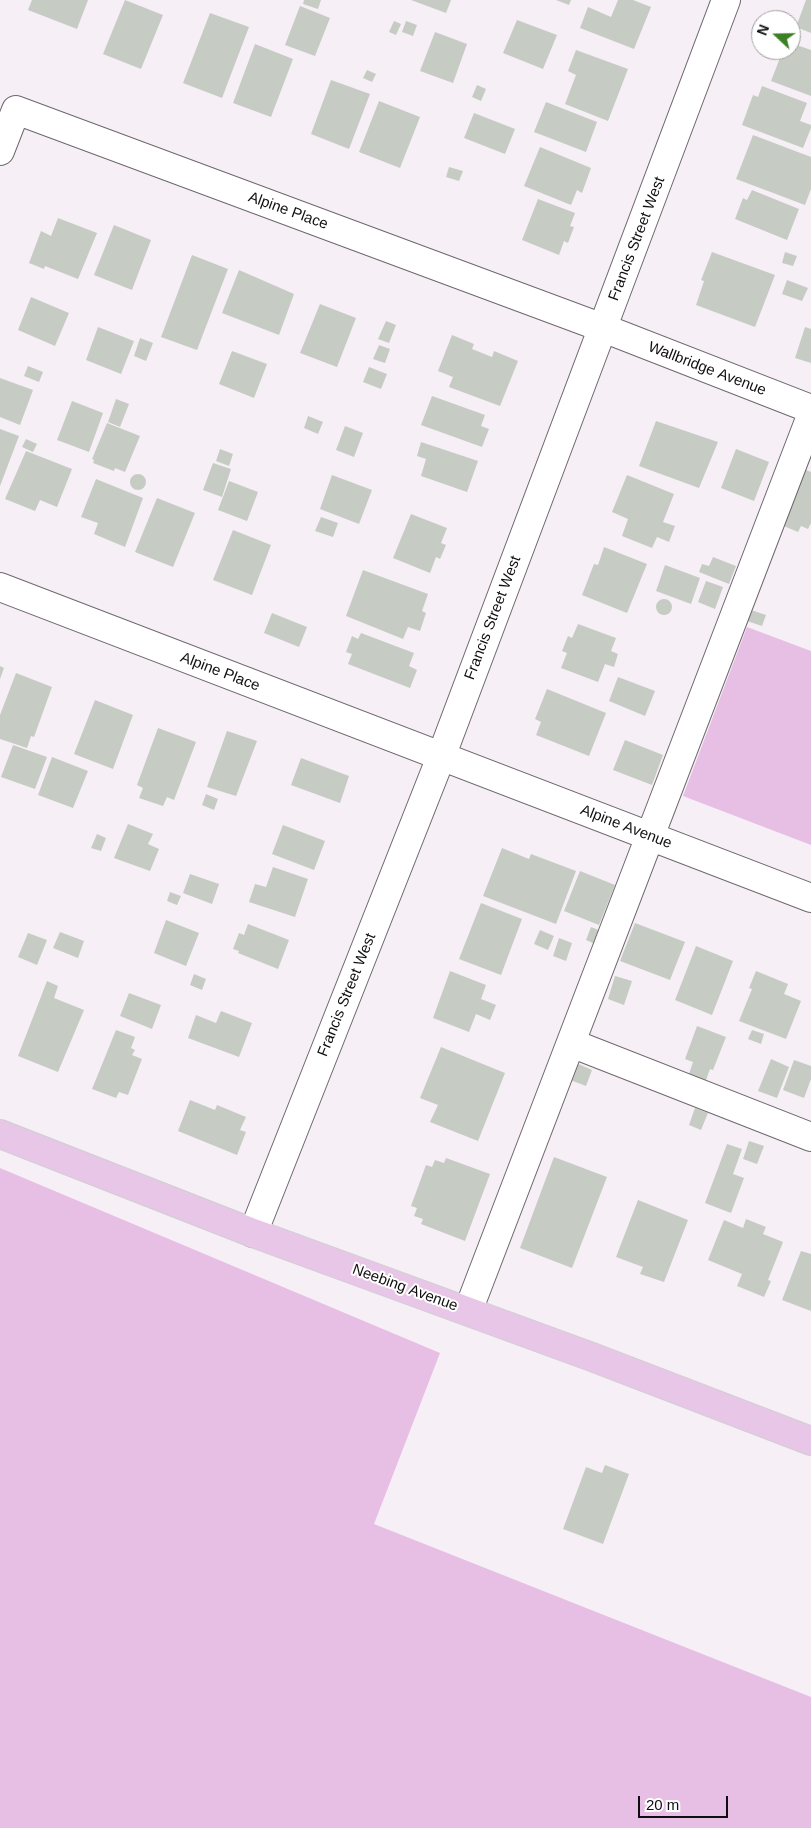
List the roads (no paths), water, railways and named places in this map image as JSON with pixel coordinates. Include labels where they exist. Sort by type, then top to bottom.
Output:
[{"type":"main road","name":"Neebing Avenue","points":[[0,1134],[253,1233],[468,1311],[811,1441]]},
{"type":"street","name":"Francis Street West","points":[[253,1233],[441,757],[726,0]]},
{"type":"street","name":"Alpine Place","points":[[0,151],[16,110],[603,328]]},
{"type":"street","name":"Wallbridge Avenue","points":[[603,328],[811,409]]},
{"type":"street","points":[[468,1311],[811,416]]},
{"type":"street","name":"Alpine Place","points":[[0,587],[441,757]]},
{"type":"street","name":"Alpine Avenue","points":[[441,757],[811,898]]},
{"type":"street","points":[[571,1043],[811,1137]]}]
